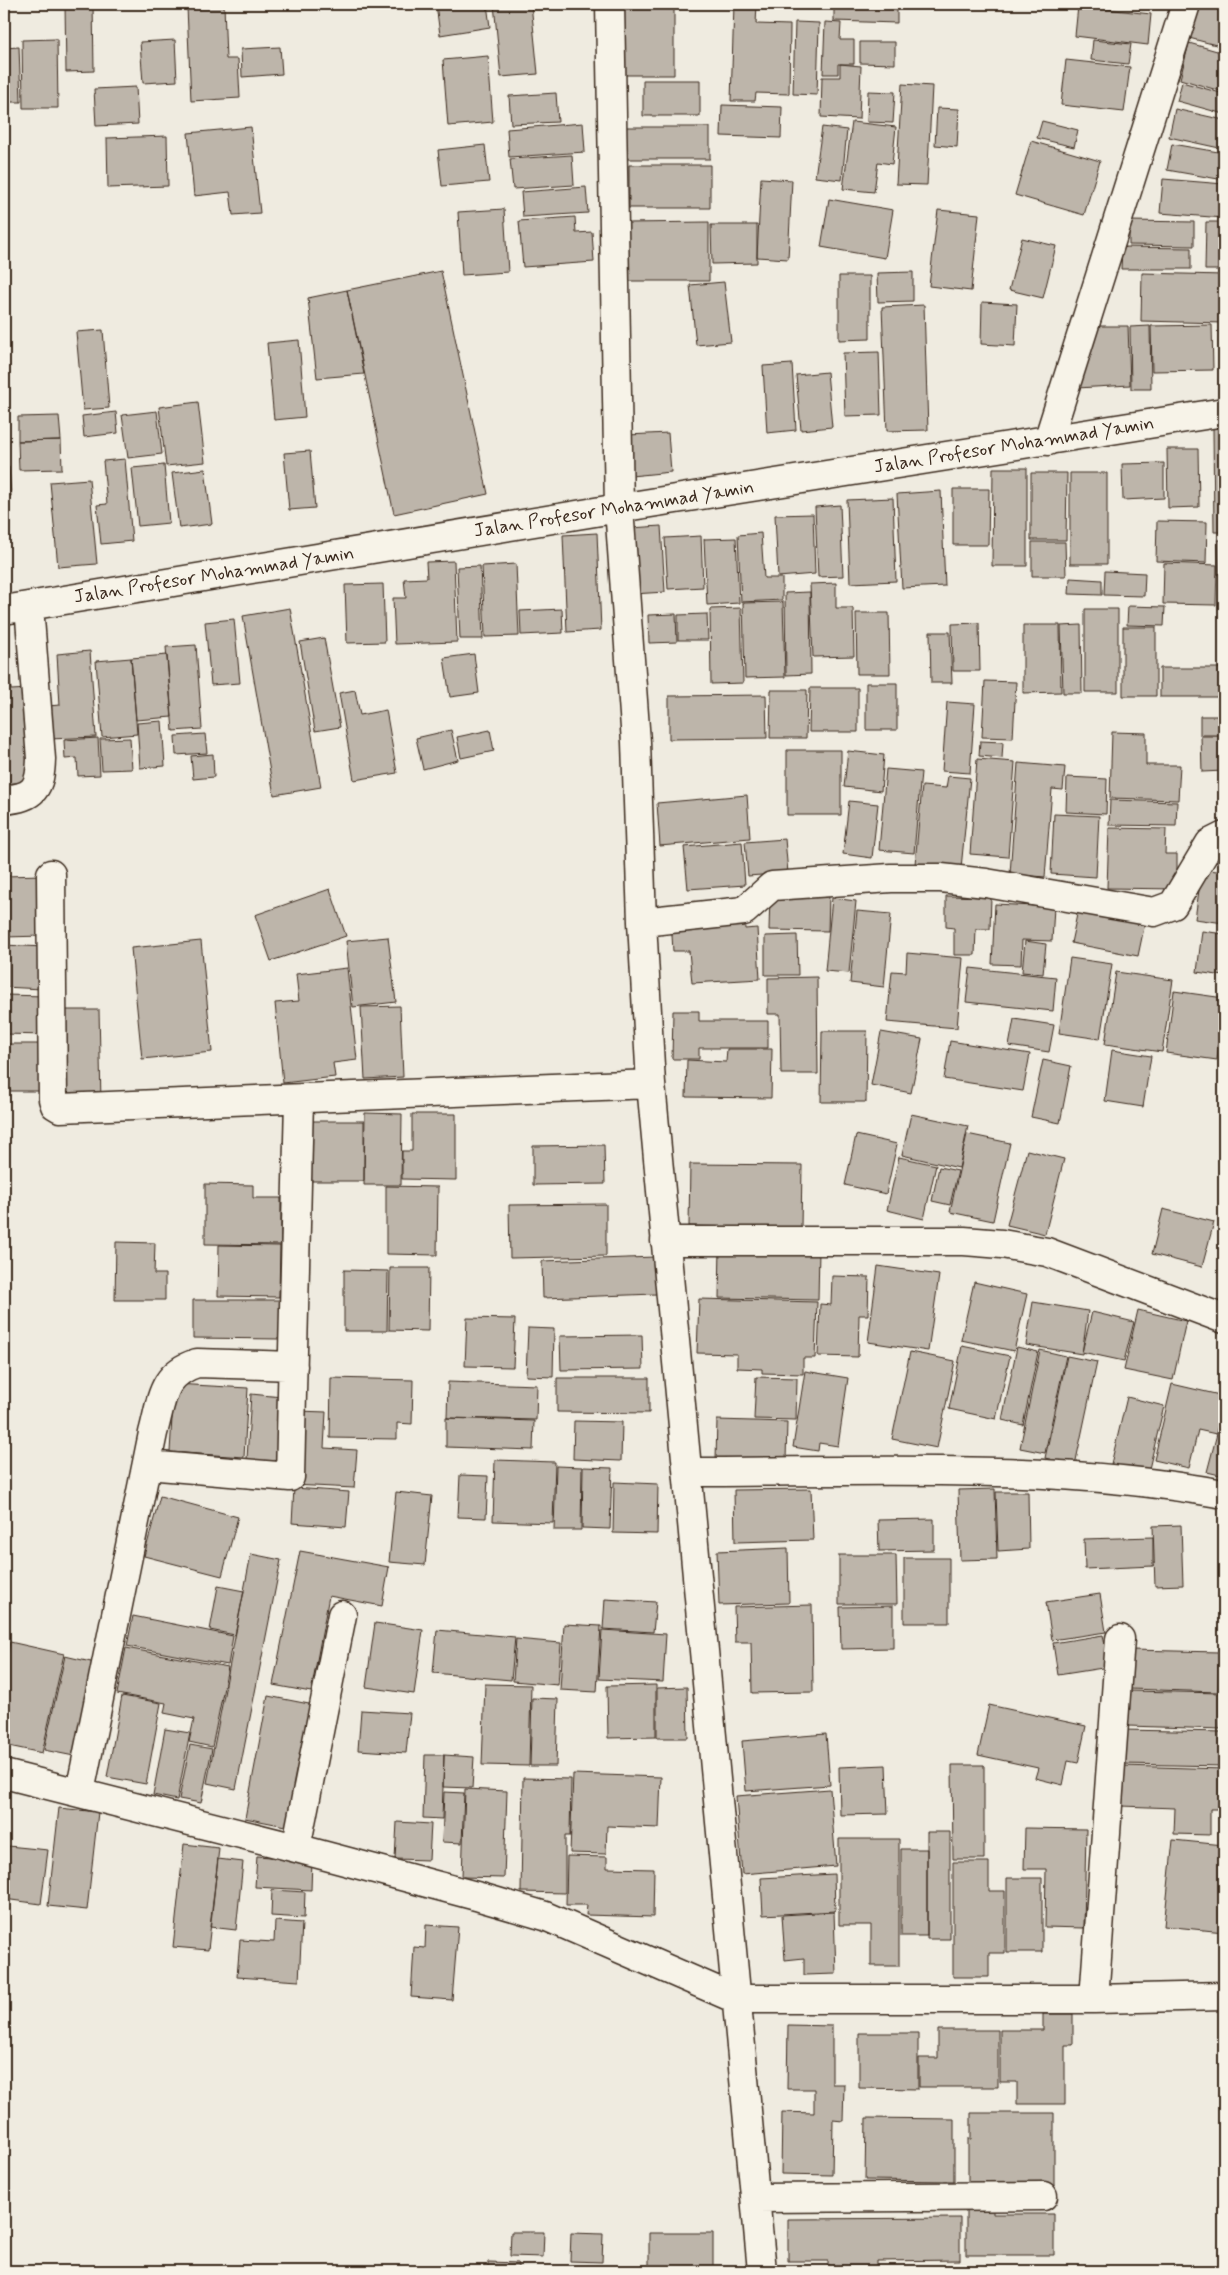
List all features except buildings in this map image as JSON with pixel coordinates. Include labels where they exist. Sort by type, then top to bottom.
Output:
[{"type":"street","points":[[610,4],[619,508],[635,732],[642,922],[651,1084],[689,1472],[762,2271]]},
{"type":"street","points":[[1048,441],[1186,4]]},
{"type":"street","name":"Jalan Profesor Mohammad Yamin","points":[[16,608],[619,508],[1224,412]]},
{"type":"street","points":[[4,800],[30,793],[40,780],[42,759],[16,608]]},
{"type":"street","points":[[642,922],[744,911],[772,886],[890,878],[940,878],[986,883],[1154,912],[1164,910],[1173,905],[1210,843],[1224,836]]},
{"type":"street","points":[[51,874],[53,1099],[55,1105],[67,1108],[298,1100],[651,1084]]},
{"type":"street","points":[[147,1465],[290,1477],[298,1100]]},
{"type":"street","points":[[665,1241],[964,1241],[1002,1244],[1047,1252],[1224,1319]]},
{"type":"street","points":[[80,1792],[147,1465],[166,1385],[179,1370],[197,1363],[293,1366]]},
{"type":"street","points":[[689,1472],[1038,1472],[1224,1494]]},
{"type":"street","points":[[296,1848],[342,1615]]},
{"type":"street","points":[[1094,1999],[1120,1639]]},
{"type":"street","points":[[4,1774],[296,1848],[545,1916],[736,1999],[1094,1999],[1224,1996]]},
{"type":"street","points":[[756,2198],[1043,2196]]}]
